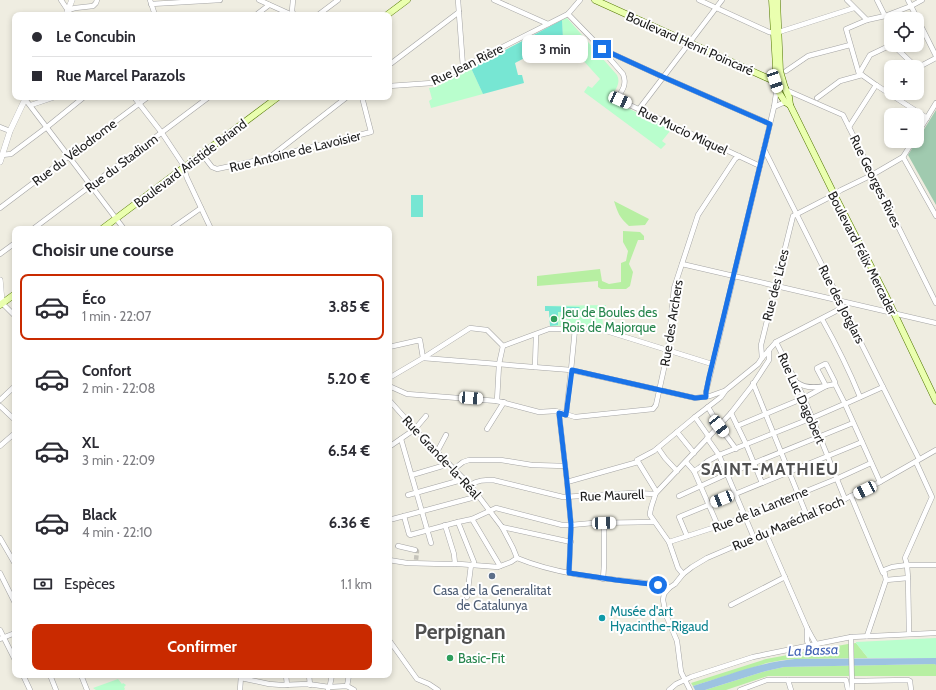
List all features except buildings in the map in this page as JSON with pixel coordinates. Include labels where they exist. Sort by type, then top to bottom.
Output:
[{"type":"main road","points":[[391,12],[407,0]]},
{"type":"main road","name":"Boulevard Henri Poincaré","points":[[596,0],[775,81],[785,89]]},
{"type":"main road","points":[[772,0],[780,71],[789,97],[788,103]]},
{"type":"main road","points":[[777,0],[775,81],[778,91],[788,103]]},
{"type":"main road","name":"Boulevard Aristide Briand","points":[[106,226],[274,100]]},
{"type":"main road","name":"Boulevard Félix Mercader","points":[[788,103],[885,294],[936,401]]},
{"type":"main road","points":[[1,304],[12,296]]},
{"type":"street","points":[[62,0],[68,12]]},
{"type":"street","points":[[69,12],[72,0]]},
{"type":"street","points":[[70,12],[75,8],[93,6],[97,0]]},
{"type":"street","points":[[154,12],[150,2],[220,0]]},
{"type":"street","points":[[259,0],[286,12]]},
{"type":"street","points":[[293,0],[293,12]]},
{"type":"street","points":[[322,12],[338,0]]},
{"type":"street","points":[[458,0],[463,67]]},
{"type":"street","points":[[494,0],[548,24]]},
{"type":"street","name":"Rue Jean Rière","points":[[392,86],[432,84],[568,14],[580,0]]},
{"type":"street","points":[[699,0],[769,32],[776,32],[854,8]]},
{"type":"street","points":[[639,109],[722,0]]},
{"type":"street","points":[[847,0],[867,20]]},
{"type":"street","points":[[877,0],[884,14]]},
{"type":"street","points":[[908,0],[913,12]]},
{"type":"street","points":[[895,12],[922,0]]},
{"type":"street","points":[[260,12],[269,4]]},
{"type":"street","points":[[392,63],[459,12]]},
{"type":"street","points":[[568,14],[602,49],[770,124]]},
{"type":"street","points":[[884,16],[867,20],[846,29],[850,45],[861,74],[927,118]]},
{"type":"street","points":[[924,35],[934,47],[936,57],[924,64]]},
{"type":"street","points":[[786,71],[808,56],[850,45]]},
{"type":"street","name":"Rue Mucio Miquel","points":[[602,49],[623,74],[625,83],[617,98],[760,166]]},
{"type":"street","points":[[817,98],[840,81],[861,74],[870,55],[884,49]]},
{"type":"street","points":[[900,52],[908,60]]},
{"type":"street","points":[[706,397],[712,364],[774,107],[776,94],[775,81]]},
{"type":"street","points":[[848,127],[876,85]]},
{"type":"street","name":"Rue Georges Rives","points":[[785,89],[843,115],[936,303]]},
{"type":"street","points":[[0,162],[10,131],[25,100]]},
{"type":"street","points":[[27,100],[122,226]]},
{"type":"street","points":[[31,105],[46,100]]},
{"type":"street","points":[[2,155],[11,154],[80,100]]},
{"type":"street","points":[[136,100],[162,133],[181,162],[210,226]]},
{"type":"street","name":"Rue du Vélodrome","points":[[0,208],[144,100]]},
{"type":"street","name":"Rue du Stadium","points":[[37,226],[206,100]]},
{"type":"street","points":[[268,158],[343,100]]},
{"type":"street","name":"Rue Antoine de Lavoisier","points":[[202,154],[212,167],[216,169],[268,158],[371,132],[363,100]]},
{"type":"street","points":[[774,107],[788,103]]},
{"type":"street","points":[[924,123],[936,103]]},
{"type":"street","points":[[0,127],[10,131]]},
{"type":"street","points":[[796,214],[872,175],[903,157],[909,148]]},
{"type":"street","name":"Rue des Jotglars","points":[[764,149],[841,301],[934,497]]},
{"type":"street","name":"Rue des Archers","points":[[566,415],[575,417],[652,409],[656,405],[668,350],[674,288],[698,215],[735,159],[739,156]]},
{"type":"street","points":[[903,157],[936,216]]},
{"type":"street","points":[[176,226],[201,208]]},
{"type":"street","name":"Rue des Lices","points":[[762,358],[761,345],[793,216],[796,214]]},
{"type":"street","points":[[0,254],[12,245]]},
{"type":"street","points":[[682,264],[936,323]]},
{"type":"street","points":[[0,280],[1,304],[12,313]]},
{"type":"street","points":[[567,482],[637,461],[654,451],[758,364],[776,342],[838,310],[841,301]]},
{"type":"street","points":[[822,319],[852,376],[860,397]]},
{"type":"street","points":[[392,376],[470,328],[487,330],[503,346]]},
{"type":"street","points":[[503,346],[549,329],[600,329],[712,364]]},
{"type":"street","points":[[392,387],[407,394],[497,400],[539,412],[556,411],[566,415],[572,370],[575,329]]},
{"type":"street","points":[[535,367],[536,335]]},
{"type":"street","points":[[392,346],[420,340],[423,358]]},
{"type":"street","name":"Rue Luc Dagobert","points":[[776,342],[804,398],[845,499]]},
{"type":"street","points":[[497,400],[499,364],[503,346]]},
{"type":"street","points":[[684,574],[678,568],[669,542],[650,515],[650,508],[655,494],[731,414],[769,360],[769,350]]},
{"type":"street","points":[[423,358],[572,370],[695,398],[718,394],[726,390]]},
{"type":"street","points":[[826,386],[817,369],[825,364],[835,382],[834,384],[880,482]]},
{"type":"street","points":[[796,382],[802,386],[814,387],[834,384]]},
{"type":"street","points":[[753,383],[807,516]]},
{"type":"street","points":[[737,426],[804,398],[826,386]]},
{"type":"street","points":[[694,471],[719,455],[812,418],[883,387]]},
{"type":"street","points":[[0,400],[12,389]]},
{"type":"street","points":[[487,429],[504,402]]},
{"type":"street","name":"Rue Grande-la-Réal","points":[[392,403],[437,452],[465,479],[479,496],[502,527],[517,558]]},
{"type":"street","points":[[0,406],[12,417]]},
{"type":"street","points":[[708,407],[719,426],[736,449]]},
{"type":"street","points":[[559,413],[571,525],[569,573]]},
{"type":"street","points":[[731,414],[746,444],[762,483]]},
{"type":"street","points":[[392,445],[415,429],[426,416]]},
{"type":"street","points":[[695,417],[719,455],[754,538]]},
{"type":"street","points":[[679,496],[727,474],[853,423]]},
{"type":"street","points":[[677,432],[694,453]]},
{"type":"street","points":[[437,452],[446,435]]},
{"type":"street","points":[[0,446],[12,436]]},
{"type":"street","points":[[401,439],[431,543]]},
{"type":"street","points":[[687,536],[679,517],[862,442]]},
{"type":"street","points":[[658,448],[677,471]]},
{"type":"street","name":"Rue du Maréchal Foch","points":[[668,588],[675,584],[692,567],[707,558],[845,499],[880,482],[936,450]]},
{"type":"street","points":[[454,469],[462,462],[469,460],[501,460],[532,465],[565,466]]},
{"type":"street","points":[[637,461],[656,491],[655,494]]},
{"type":"street","points":[[686,462],[694,471],[718,526]]},
{"type":"street","name":"Rue de la Lanterne","points":[[669,542],[744,516],[871,463]]},
{"type":"street","points":[[412,475],[449,464]]},
{"type":"street","points":[[408,495],[465,479]]},
{"type":"street","name":"Rue Maurell","points":[[470,485],[476,481],[493,480],[563,497],[633,493],[655,494]]},
{"type":"street","points":[[392,519],[479,496]]},
{"type":"street","points":[[851,496],[886,580]]},
{"type":"street","points":[[909,634],[908,578],[905,558],[934,497]]},
{"type":"street","points":[[404,516],[410,535],[472,519],[496,508],[522,516],[562,525],[654,522]]},
{"type":"street","points":[[472,519],[500,566]]},
{"type":"street","points":[[458,522],[474,562],[472,565],[467,597]]},
{"type":"street","points":[[603,579],[604,523]]},
{"type":"street","points":[[445,525],[454,554],[455,564]]},
{"type":"street","points":[[502,527],[571,542]]},
{"type":"street","points":[[766,534],[806,628],[816,644]]},
{"type":"street","points":[[0,538],[12,559]]},
{"type":"street","points":[[398,546],[415,550]]},
{"type":"street","points":[[392,560],[407,563],[416,562],[500,566],[517,558],[569,573],[603,579],[663,586],[668,588],[662,600],[666,615],[677,641],[681,672],[690,690]]},
{"type":"street","points":[[867,636],[886,580],[884,570],[892,566],[936,565]]},
{"type":"street","points":[[0,573],[12,597]]},
{"type":"street","points":[[731,605],[785,577]]},
{"type":"street","points":[[886,580],[908,578]]},
{"type":"street","points":[[806,628],[807,641],[809,645]]},
{"type":"street","points":[[0,630],[2,638],[12,655]]},
{"type":"street","points":[[669,690],[676,684],[691,677],[753,657],[809,645],[851,637],[936,633]]},
{"type":"street","points":[[2,638],[12,634]]},
{"type":"street","points":[[851,637],[852,690]]},
{"type":"street","points":[[392,646],[416,679],[429,684],[438,690]]},
{"type":"street","points":[[24,678],[30,690]]},
{"type":"street","points":[[51,678],[56,690]]},
{"type":"street","points":[[82,678],[87,690]]},
{"type":"street","points":[[240,690],[241,678]]},
{"type":"street","points":[[253,678],[269,684],[298,687],[310,685],[328,689],[347,686],[354,690]]},
{"type":"street","points":[[286,678],[287,685]]},
{"type":"street","points":[[309,678],[310,685]]},
{"type":"street","points":[[328,689],[331,678]]},
{"type":"street","points":[[347,686],[348,678]]},
{"type":"street","points":[[852,679],[908,680],[910,681],[911,690]]},
{"type":"street","points":[[740,690],[767,680],[846,680],[848,690]]},
{"type":"street","points":[[788,680],[791,690]]},
{"type":"green space","points":[[567,18],[617,75],[618,83],[611,97],[613,101],[663,125],[670,131],[662,141],[666,144],[661,149],[584,92],[588,86],[592,88],[600,79],[563,38],[562,20]]},
{"type":"green space","points":[[471,68],[483,94],[431,108],[429,101],[432,99],[429,88],[436,87]]},
{"type":"green space","points":[[936,110],[936,205],[908,155],[912,148],[924,148],[924,129]]},
{"type":"green space","points":[[614,201],[649,219],[645,225],[629,226],[619,215]]},
{"type":"green space","points":[[623,231],[640,232],[644,236],[644,240],[638,240],[630,261],[629,264],[633,272],[630,286],[626,289],[601,289],[598,287],[598,281],[537,286],[537,276],[600,269],[602,281],[609,284],[621,282],[621,263],[626,261],[628,251],[623,242]]},
{"type":"green space","points":[[606,305],[606,309],[602,310],[603,326],[550,326],[549,311],[545,311],[545,306]]},
{"type":"green space","points":[[936,638],[936,658],[868,658],[856,643],[856,642]]},
{"type":"green space","points":[[856,643],[868,658],[783,660],[767,663],[693,686],[691,683],[766,659]]},
{"type":"green space","points":[[936,665],[936,676],[768,676],[726,690],[705,690],[784,667]]},
{"type":"green space","points":[[118,679],[122,684],[123,683],[126,685],[124,690],[96,690],[93,688]]},
{"type":"shaded area","points":[[562,20],[563,38],[515,63],[518,75],[522,75],[524,83],[483,94],[471,68]]},
{"type":"shaded area","points":[[411,195],[423,195],[423,217],[411,217]]},
{"type":"shaded area","name":"Jeu de Boules des Rois de Majorque","points":[[545,306],[580,307],[576,312],[558,312],[558,325],[550,326],[549,311],[545,311]]},
{"type":"shaded area","points":[[936,658],[936,665],[784,667],[705,690],[695,690],[693,686],[756,666],[795,659]]},
{"type":"tunnel","points":[[415,550],[417,551],[416,560]]},
{"type":"place","name":"Jeu de Boules des Rois de Majorque","points":[[554,319]]},
{"type":"place","name":"Casa de la Generalitat de Catalunya","points":[[492,576]]},
{"type":"place","name":"Musée d'art Hyacinthe-Rigaud","points":[[602,618]]},
{"type":"place","name":"Basic-Fit","points":[[450,658]]},
{"type":"district","name":"SAINT-MATHIEU","points":[[770,469]]},
{"type":"district","name":"Perpignan","points":[[460,632]]},
{"type":"route","points":[[602,49],[770,124],[709,377],[706,397],[695,398],[572,370],[566,415],[559,413],[571,525],[569,573],[658,585]]},
{"type":"water label","name":"La Bassa","points":[[813,650]]}]
